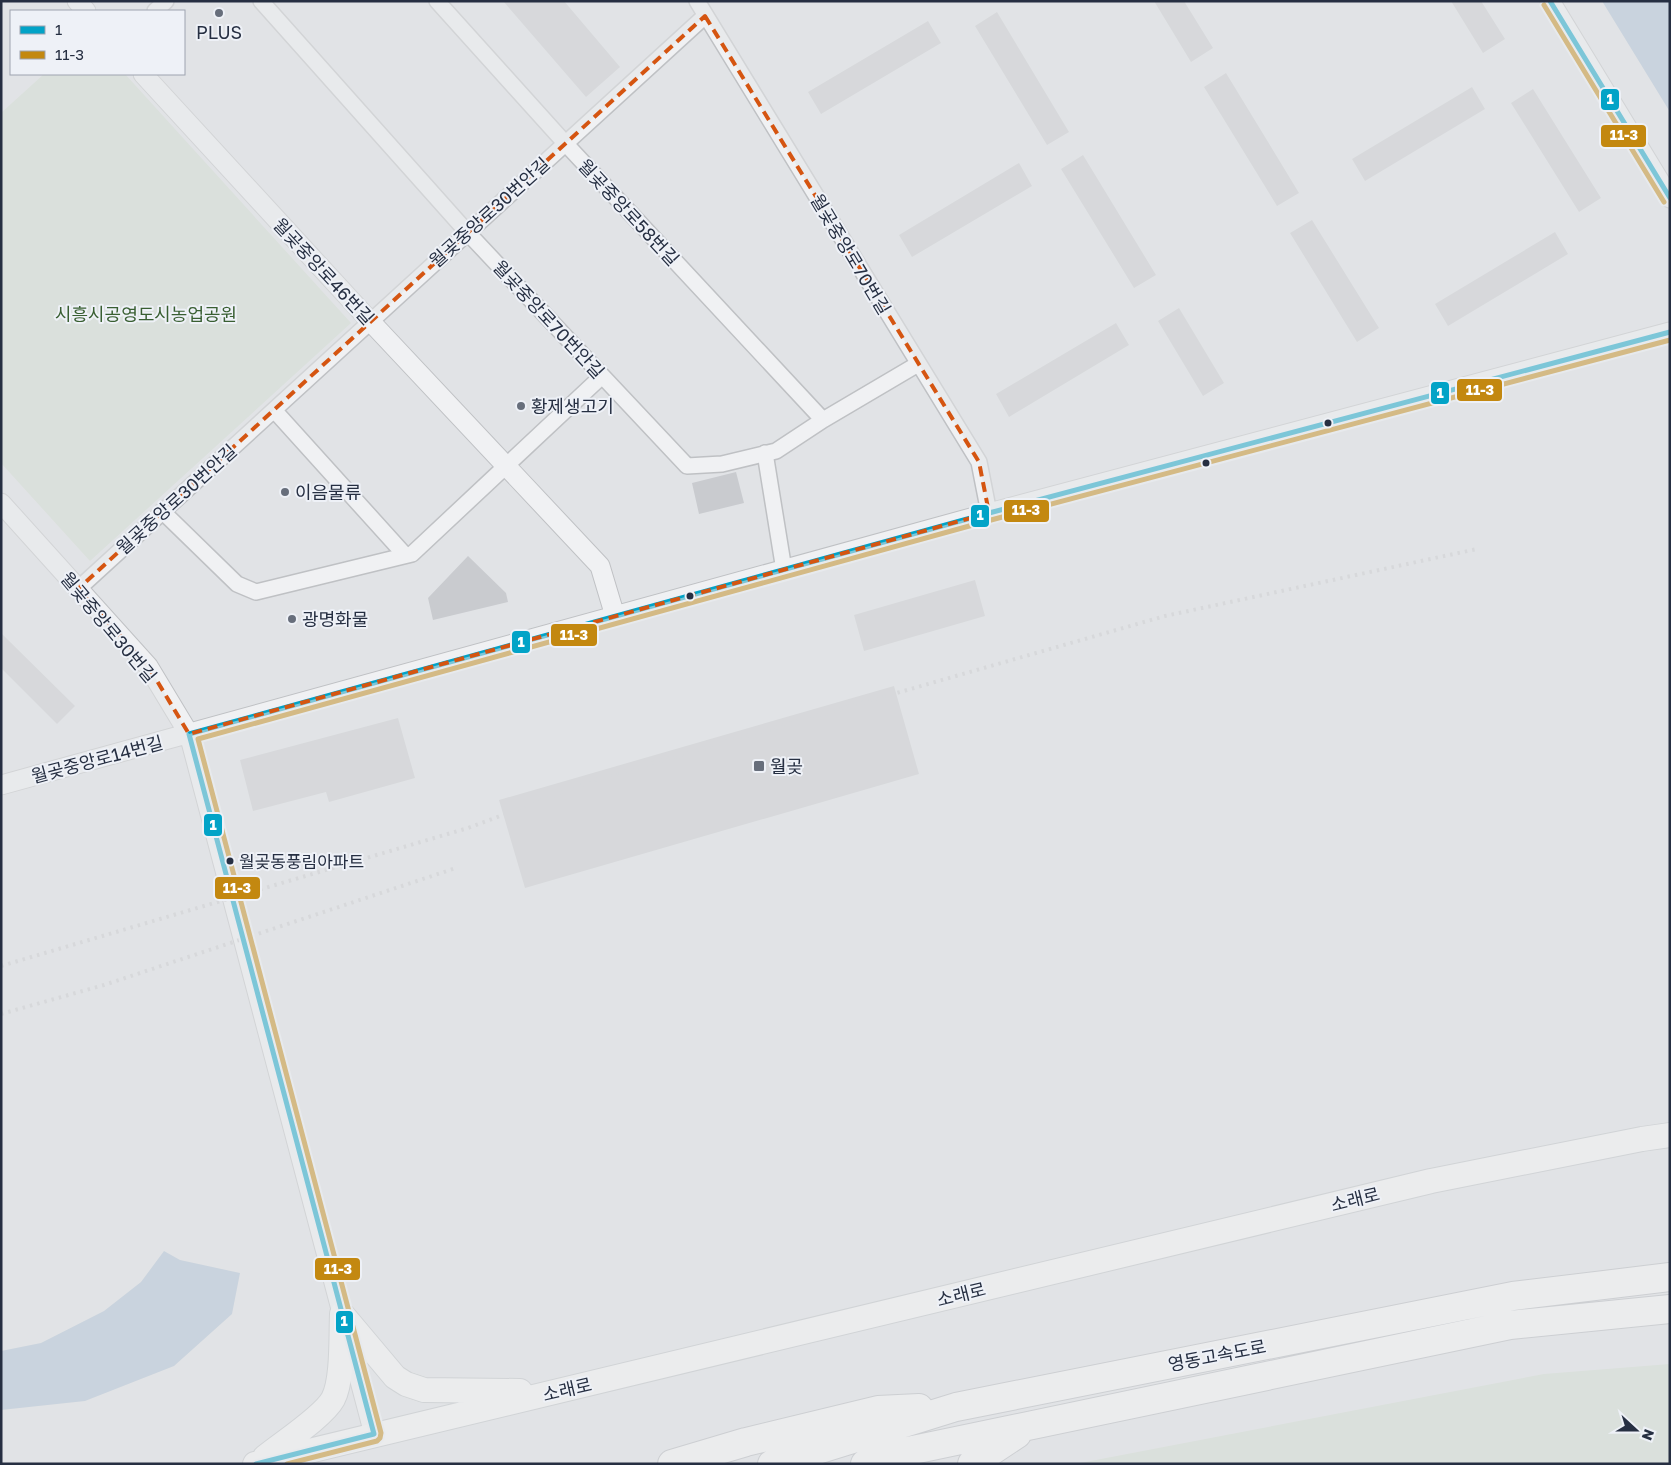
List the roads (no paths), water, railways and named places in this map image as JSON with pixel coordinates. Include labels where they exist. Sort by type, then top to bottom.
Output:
[{"type":"highway","name":"영동고속도로","points":[[772,1464],[956,1407],[1512,1296],[1670,1277]]},
{"type":"highway","name":"영동고속도로","points":[[865,1464],[894,1454],[1510,1325],[1670,1309]]},
{"type":"highway","points":[[672,1464],[746,1442],[878,1410],[956,1407]]},
{"type":"highway","points":[[972,1464],[1030,1426]]},
{"type":"main road","name":"소래로","points":[[256,1464],[374,1434],[557,1392],[1431,1181],[1642,1138],[1670,1136]]},
{"type":"main road","points":[[342,1314],[395,1377],[406,1384],[424,1390],[557,1392]]},
{"type":"main road","points":[[256,1464],[324,1411],[333,1398],[338,1382],[342,1314]]},
{"type":"street","points":[[156,10],[166,1]]},
{"type":"street","name":"월곶중앙로70번안길","points":[[261,1],[467,232],[687,466],[722,464],[776,451],[823,420],[918,364]]},
{"type":"street","name":"월곶중앙로58번길","points":[[438,1],[565,143],[823,420]]},
{"type":"street","name":"월곶중앙로70번길","points":[[697,1],[979,462],[989,513]]},
{"type":"street","points":[[1550,1],[1670,198]]},
{"type":"street","name":"월곶중앙로30번안길","points":[[78,589],[705,16]]},
{"type":"street","name":"월곶중앙로46번길","points":[[144,75],[370,321],[600,566],[615,616]]},
{"type":"street","name":"월곶중앙로14번길","points":[[1,785],[989,513],[1670,332]]},
{"type":"street","points":[[162,512],[237,584],[256,592],[412,554],[602,376]]},
{"type":"street","points":[[274,410],[405,556]]},
{"type":"street","points":[[765,453],[784,570]]},
{"type":"street","name":"월곶중앙로30번길","points":[[1,503],[148,666],[188,734],[374,1434]]},
{"type":"water","points":[[1602,1],[1670,1],[1670,112]]},
{"type":"water","points":[[164,1251],[180,1260],[240,1273],[232,1314],[174,1366],[85,1401],[1,1410],[1,1351],[41,1343],[104,1311],[141,1282]]},
{"type":"railway","points":[[1,966],[468,828],[604,777],[1165,616],[1477,549]]},
{"type":"railway","points":[[1,1014],[104,985],[456,868]]},
{"type":"place","name":"PLUS","points":[[219,13]]},
{"type":"place","name":"황제생고기","points":[[521,406]]},
{"type":"place","name":"이음물류","points":[[285,492]]},
{"type":"place","name":"광명화물","points":[[292,619]]},
{"type":"place","name":"월곶","points":[[759,766]]},
{"type":"place","name":"월곶동풍림아파트","points":[[230,861]]},
{"type":"park label","name":"시흥시공영도시농업공원","points":[[146,314]]}]
